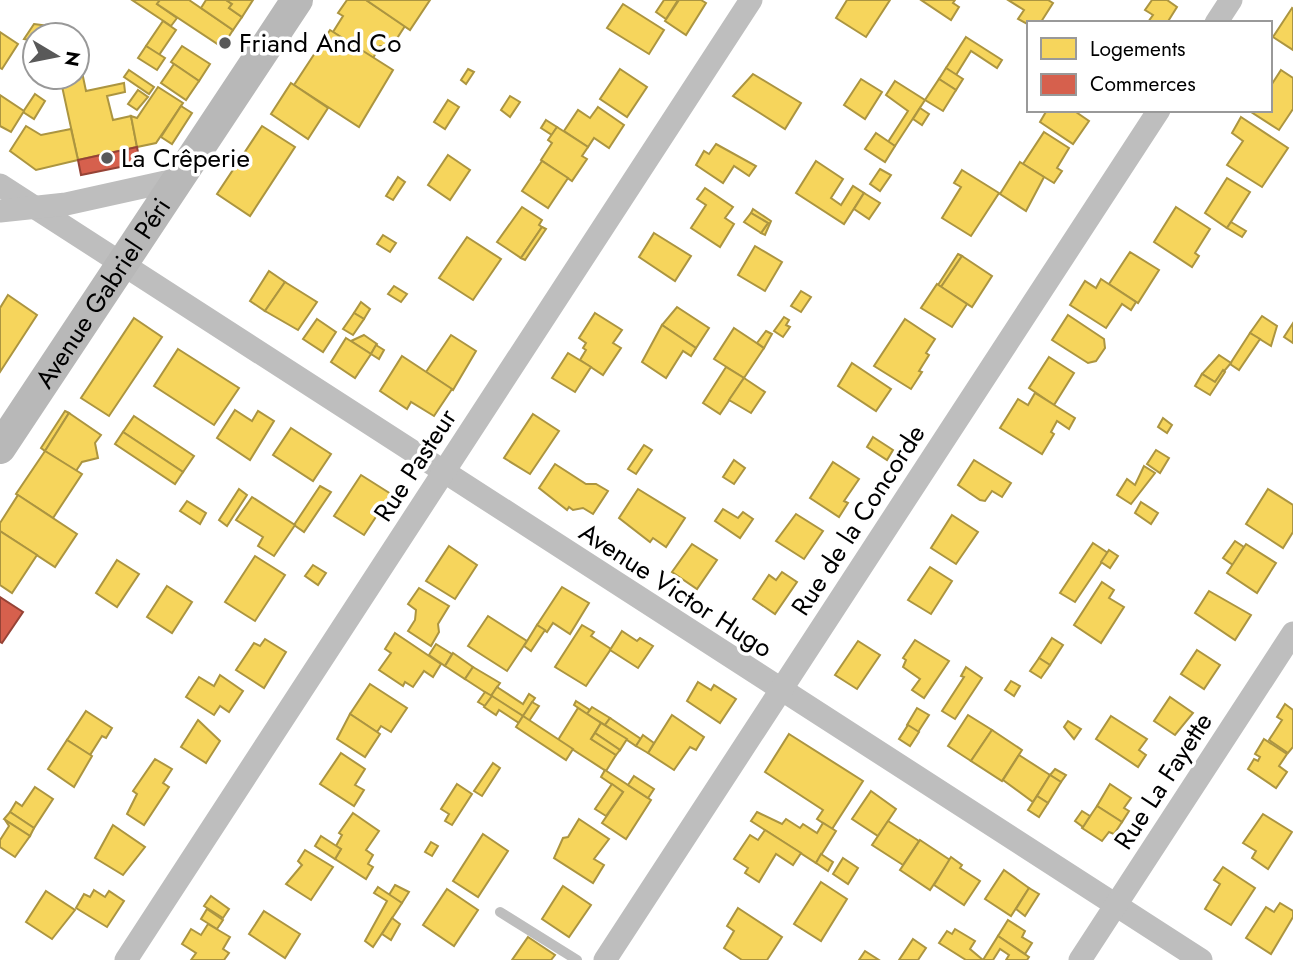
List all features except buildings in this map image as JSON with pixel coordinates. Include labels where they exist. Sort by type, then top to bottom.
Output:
[{"type":"street","name":"Avenue Gabriel Péri","points":[[0,448],[297,0]]},
{"type":"street","name":"Rue Pasteur","points":[[126,960],[751,0]]},
{"type":"street","points":[[1217,21],[1231,0]]},
{"type":"street","name":"Rue de la Concorde","points":[[604,960],[1158,112]]},
{"type":"street","points":[[0,211],[39,209],[179,178]]},
{"type":"street","name":"Avenue Victor Hugo","points":[[0,186],[1201,960]]},
{"type":"street","name":"Rue La Fayette","points":[[1080,960],[1293,633]]},
{"type":"lane","points":[[500,912],[577,960]]},
{"type":"place","name":"Friand And Co","points":[[225,43]]},
{"type":"place","name":"La Crêperie","points":[[107,158]]}]
